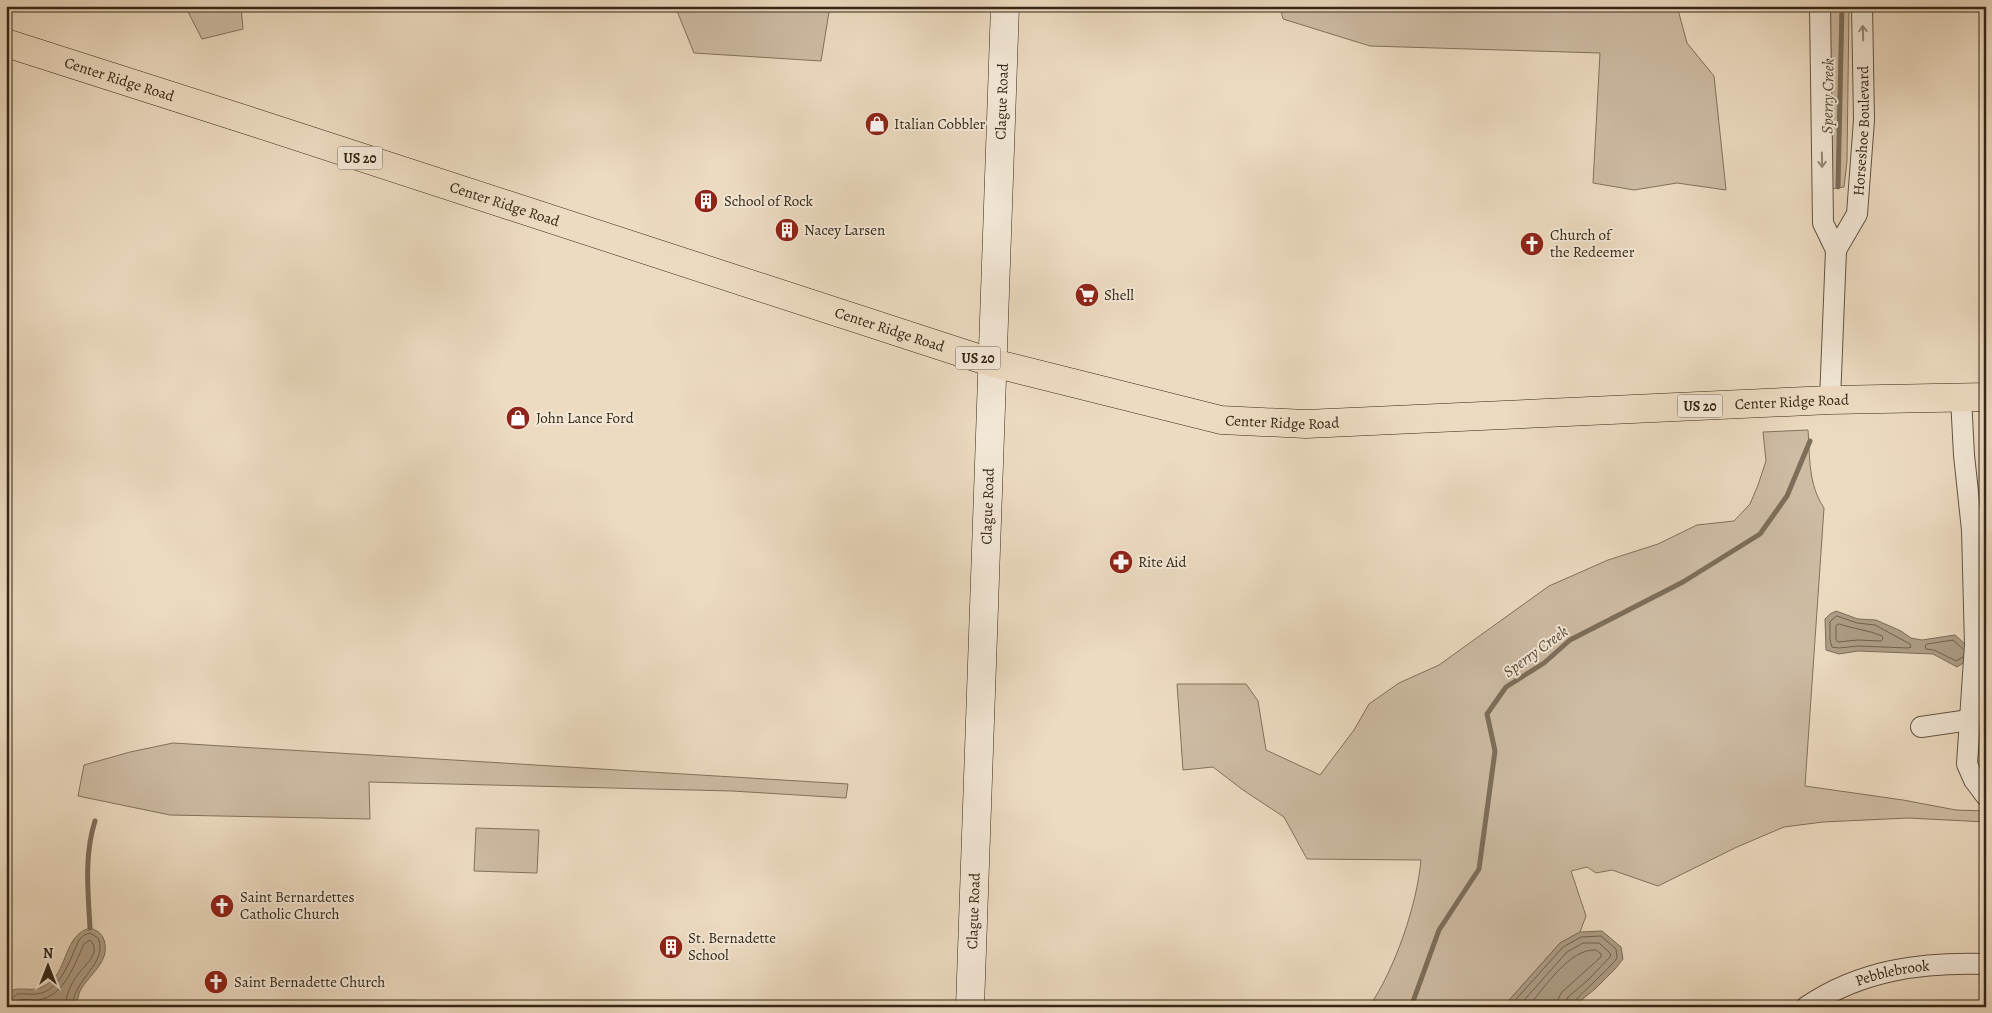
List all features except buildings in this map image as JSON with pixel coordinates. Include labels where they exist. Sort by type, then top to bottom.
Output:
[{"type":"main road","name":"Clague Road","points":[[970,1007],[1005,6]]},
{"type":"main road","name":"Center Ridge Road","points":[[6,43],[993,363],[1221,420],[1306,424],[1830,400],[1973,398]]},
{"type":"street","name":"Horseshoe Boulevard","points":[[1820,6],[1823,223],[1836,250]]},
{"type":"street","name":"Horseshoe Boulevard","points":[[1830,400],[1836,250],[1857,214],[1864,120],[1862,6]]},
{"type":"street","points":[[1973,398],[1964,455],[1972,530],[1974,654],[1967,764],[1974,780],[1986,796]]},
{"type":"street","points":[[1921,727],[1969,720]]},
{"type":"street","name":"Pebblebrook","points":[[1806,1007],[1824,995],[1866,978],[1909,967],[1951,963],[1986,964]]},
{"type":"shaded area","points":[[185,6],[241,6],[243,29],[202,39]]},
{"type":"shaded area","points":[[675,6],[830,6],[821,61],[694,53]]},
{"type":"shaded area","points":[[1280,6],[1677,6],[1687,43],[1714,76],[1726,190],[1677,183],[1634,190],[1593,183],[1600,53],[1370,46],[1283,19]]},
{"type":"shaded area","points":[[1826,6],[1849,6],[1847,161],[1844,187],[1831,189]]},
{"type":"shaded area","points":[[1808,430],[1812,480],[1824,508],[1805,786],[1903,800],[1956,810],[1986,811],[1986,822],[1908,818],[1823,822],[1784,827],[1737,847],[1658,886],[1612,870],[1596,873],[1587,867],[1571,871],[1586,916],[1580,932],[1560,943],[1503,1007],[1369,1007],[1379,992],[1396,956],[1415,897],[1421,860],[1307,859],[1284,817],[1243,790],[1213,767],[1183,770],[1177,684],[1246,684],[1258,701],[1266,750],[1320,775],[1354,730],[1369,704],[1399,683],[1439,665],[1549,586],[1608,560],[1658,544],[1697,525],[1734,521],[1750,504],[1766,461],[1763,432]]},
{"type":"shaded area","points":[[173,743],[848,784],[846,798],[732,791],[369,782],[370,819],[170,815],[78,796],[84,765],[130,752]]},
{"type":"shaded area","points":[[476,828],[539,830],[537,873],[474,871]]},
{"type":"water","points":[[1836,611],[1858,619],[1876,620],[1901,631],[1911,638],[1922,640],[1955,635],[1965,644],[1986,646],[1986,664],[1965,662],[1957,667],[1933,654],[1858,651],[1839,654],[1826,650],[1825,619]]},
{"type":"water","points":[[90,928],[102,935],[105,948],[104,955],[98,967],[80,991],[77,1007],[8,1007],[7,999],[11,991],[15,989],[36,989],[50,982],[60,969],[75,937]]},
{"type":"water","points":[[1602,931],[1621,947],[1623,959],[1595,989],[1573,1007],[1503,1007],[1560,943],[1580,932]]},
{"type":"waterway","name":"Sperry Creek","points":[[1838,187],[1842,6]]},
{"type":"waterway","name":"Sperry Creek","points":[[1411,1007],[1439,930],[1479,869],[1495,751],[1487,714],[1506,687],[1544,663],[1570,640],[1683,582],[1760,534],[1787,496],[1810,441]]},
{"type":"waterway","points":[[90,928],[88,860],[95,821]]},
{"type":"place","name":"Italian Cobbler","points":[[877,124]]},
{"type":"place","name":"School of Rock","points":[[706,201]]},
{"type":"place","name":"Nacey Larsen","points":[[787,230]]},
{"type":"place","name":"Church of the Redeemer","points":[[1532,244]]},
{"type":"place","name":"Shell","points":[[1087,295]]},
{"type":"place","name":"John Lance Ford","points":[[518,418]]},
{"type":"place","name":"Rite Aid","points":[[1121,562]]},
{"type":"place","name":"Saint Bernardettes Catholic Church","points":[[222,906]]},
{"type":"place","name":"St. Bernadette School","points":[[671,947]]},
{"type":"place","name":"Saint Bernadette Church","points":[[216,982]]}]
